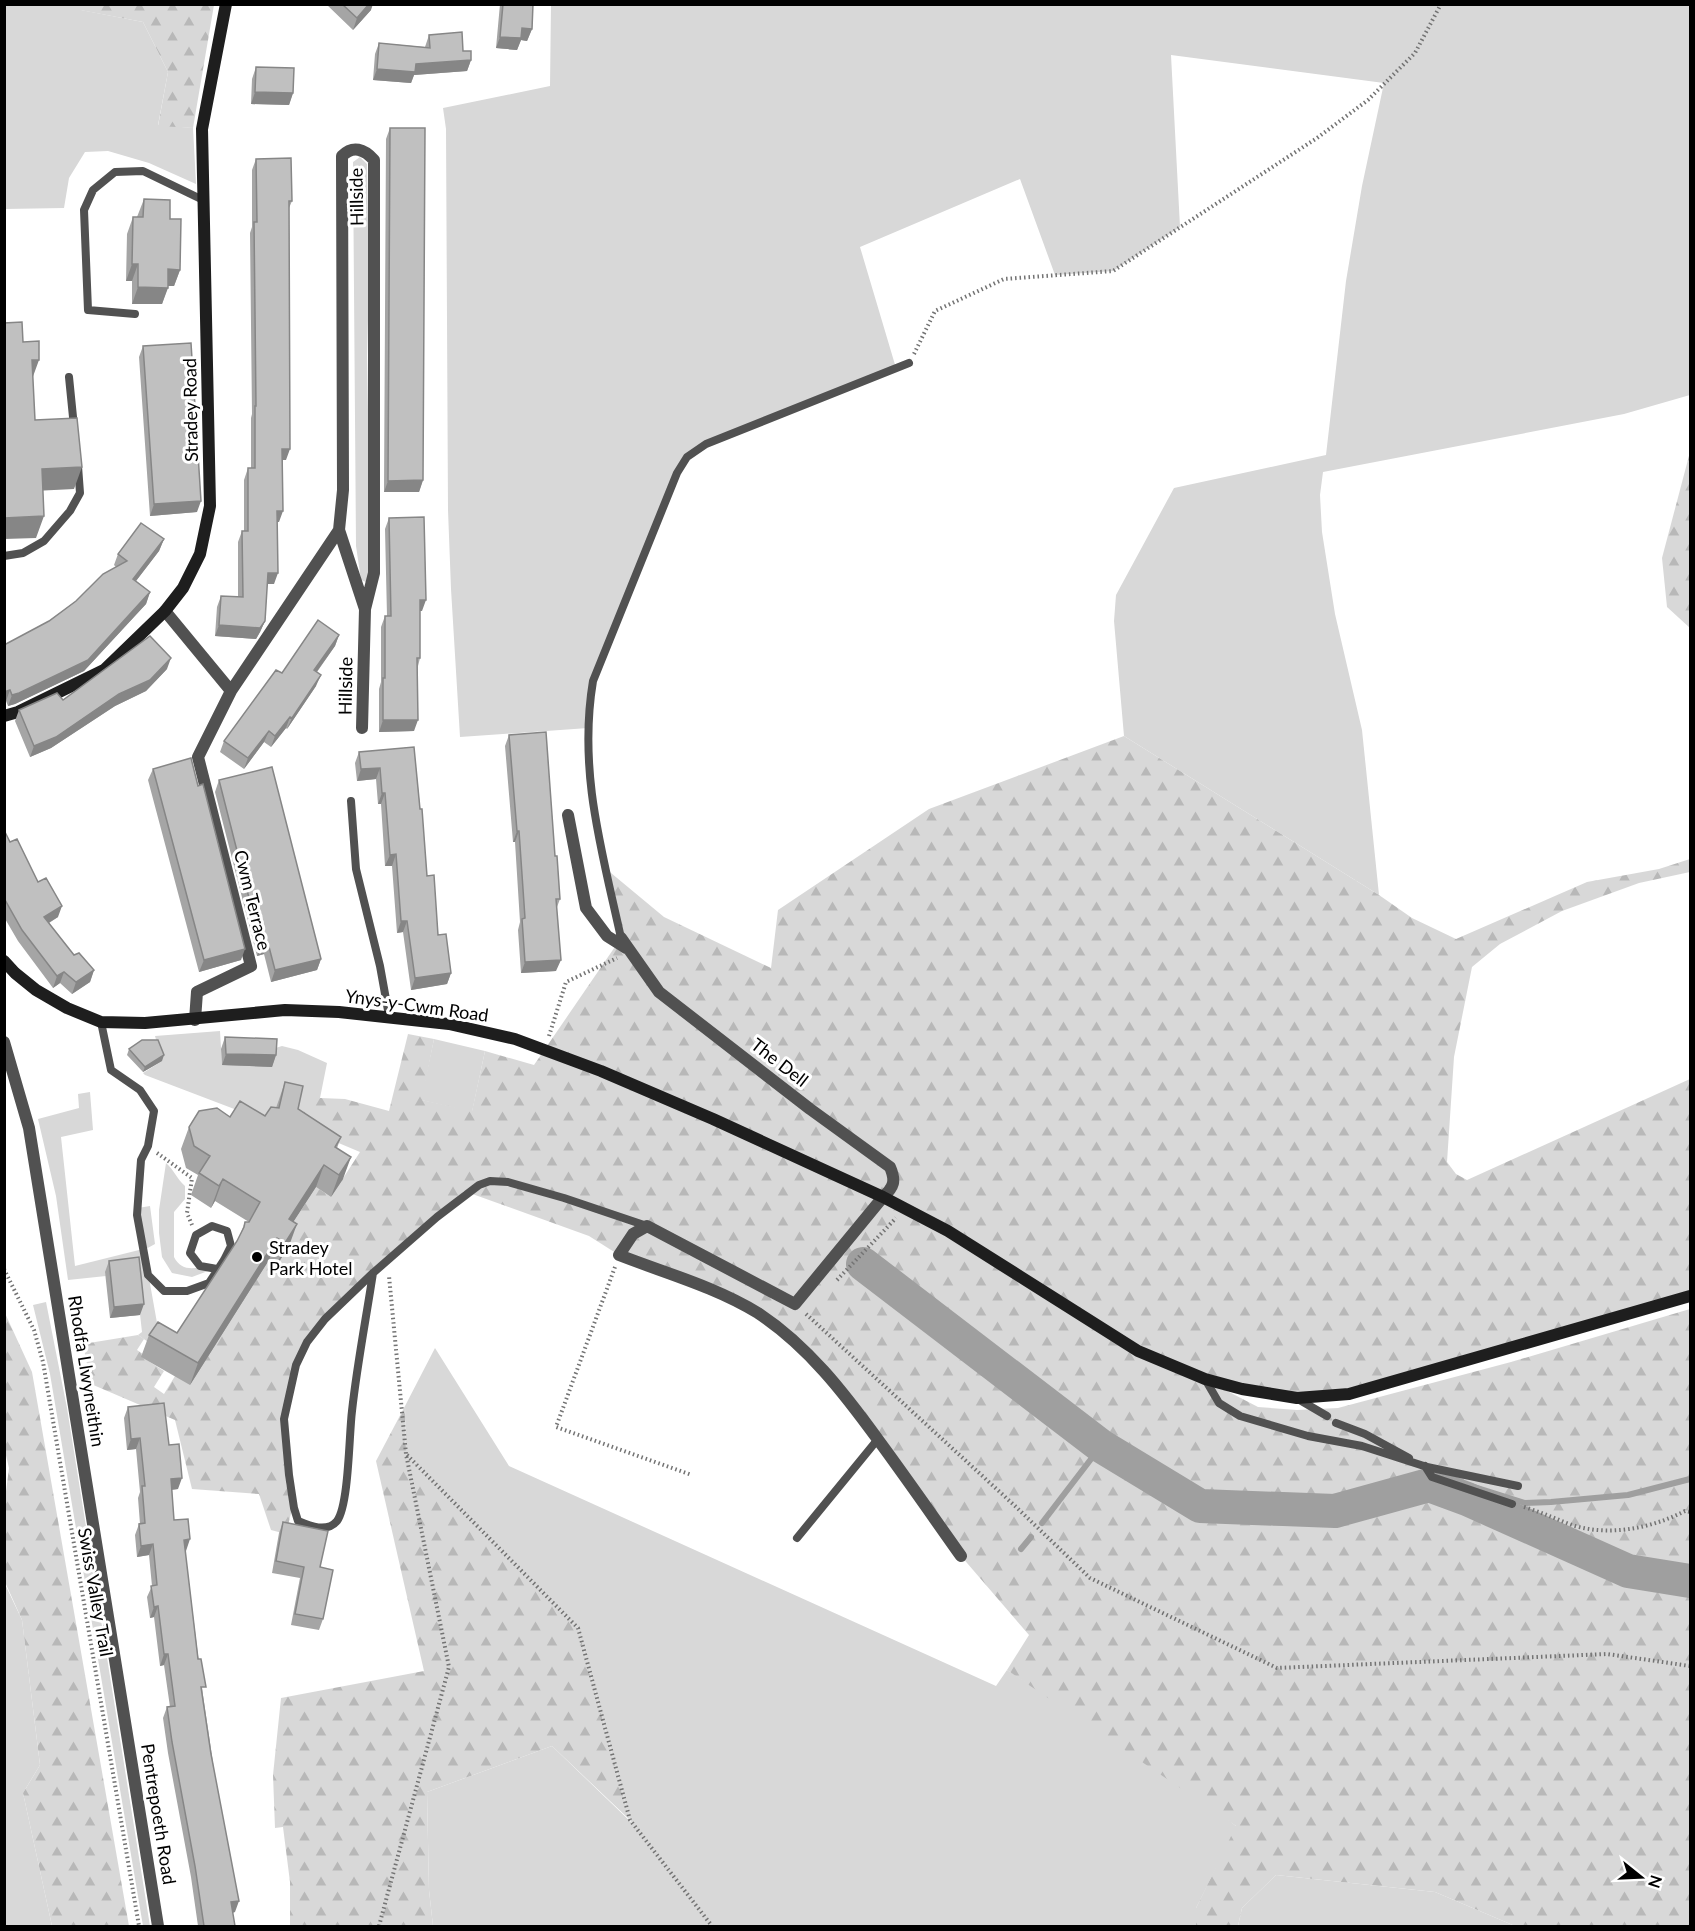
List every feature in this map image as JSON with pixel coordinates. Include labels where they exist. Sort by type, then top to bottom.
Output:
[{"type":"main road","name":"Stradey Road","points":[[4,716],[18,712],[104,670],[165,611],[183,588],[200,554],[210,506],[202,129],[226,4]]},
{"type":"main road","name":"Ynys-y-Cwm Road","points":[[4,961],[36,990],[67,1008],[101,1022],[145,1023],[195,1020],[285,1010],[339,1012],[449,1024],[515,1039],[601,1071],[714,1119],[883,1197],[948,1231],[1138,1351],[1205,1379],[1242,1389],[1297,1398],[1349,1394],[1690,1296]]},
{"type":"street","name":"Hillside","points":[[362,728],[365,609],[374,573],[374,160],[367,152],[357,148],[348,150],[342,156],[343,490],[339,530],[365,609]]},
{"type":"street","name":"Hillside","points":[[198,757],[231,691],[339,530]]},
{"type":"street","points":[[165,611],[231,691]]},
{"type":"street","name":"Cwm Terrace","points":[[195,1020],[197,992],[251,966],[198,757]]},
{"type":"street","name":"The Dell","points":[[568,815],[586,908],[607,936],[631,952]]},
{"type":"street","name":"The Dell","points":[[621,938],[659,992],[810,1109],[890,1167],[895,1179],[892,1189],[883,1197]]},
{"type":"street","name":"Rhodfa Llwyneithin","points":[[4,1042],[9,1078],[29,1128],[123,1708]]},
{"type":"street","points":[[883,1197],[795,1304],[646,1226],[633,1234],[619,1255],[719,1294],[756,1312],[797,1343],[821,1368],[878,1439],[961,1556]]},
{"type":"street","name":"Pentrepoeth Road","points":[[123,1708],[158,1926]]},
{"type":"lane","points":[[135,314],[88,310],[84,210],[93,190],[115,172],[143,171],[203,200]]},
{"type":"lane","points":[[621,938],[594,817],[588,761],[588,712],[593,681],[677,473],[687,457],[706,444],[909,363]]},
{"type":"lane","points":[[69,377],[75,435]]},
{"type":"lane","points":[[4,556],[22,553],[44,541],[70,510],[80,493],[77,458]]},
{"type":"lane","points":[[351,801],[356,869],[380,966],[389,1016]]},
{"type":"lane","points":[[101,1022],[111,1070],[140,1090],[154,1111],[148,1146],[141,1160],[137,1215],[148,1275],[164,1291],[187,1291],[209,1283],[231,1246],[227,1231],[212,1226],[196,1234],[190,1253],[200,1266],[216,1269]]},
{"type":"lane","points":[[373,1274],[352,1409],[344,1500],[337,1521],[325,1528],[311,1527],[298,1521],[289,1475],[284,1419],[296,1365],[307,1342],[325,1319],[373,1274],[388,1260],[458,1200],[479,1185],[490,1182],[508,1182],[535,1189],[646,1226]]},
{"type":"lane","points":[[1205,1379],[1219,1403],[1240,1416],[1308,1436],[1362,1446],[1427,1467],[1518,1486]]},
{"type":"lane","points":[[1297,1398],[1327,1416]]},
{"type":"lane","points":[[1336,1423],[1365,1434],[1427,1467],[1432,1477],[1512,1504]]},
{"type":"lane","points":[[797,1538],[878,1439]]},
{"type":"path","points":[[909,363],[935,310],[1004,279],[1113,271],[1317,138],[1368,100],[1415,53],[1441,4]]},
{"type":"path","points":[[544,1050],[566,982],[631,952]]},
{"type":"path","points":[[148,1146],[192,1178],[187,1213]]},
{"type":"path","points":[[832,1285],[905,1209]]},
{"type":"path","points":[[619,1255],[556,1427],[692,1475]]},
{"type":"path","points":[[379,1926],[449,1667],[406,1454],[388,1260]]},
{"type":"path","name":"Swiss Valley Trail","points":[[4,1269],[34,1330],[43,1362],[139,1926]]},
{"type":"path","points":[[795,1304],[1090,1578],[1277,1668],[1607,1654],[1690,1666]]},
{"type":"path","points":[[406,1454],[578,1628],[630,1820],[712,1926]]},
{"type":"path","points":[[1512,1504],[1574,1526],[1602,1529],[1629,1530],[1650,1526],[1685,1511],[1690,1512]]},
{"type":"green space","points":[[4,5],[80,5],[81,10],[143,22],[168,72],[158,125],[193,128],[196,184],[149,163],[108,151],[85,152],[69,178],[64,208],[5,209]]},
{"type":"green space","points":[[80,5],[214,5],[193,128],[158,126],[168,72],[143,22],[80,10]]},
{"type":"green space","points":[[551,5],[1690,5],[1690,395],[1624,414],[1323,472],[1320,495],[1322,532],[1335,614],[1362,730],[1379,895],[1124,736],[1114,621],[1116,595],[1174,488],[1326,455],[1346,281],[1362,186],[1384,83],[1171,55],[1180,227],[1113,271],[1055,275],[1020,179],[860,247],[896,368],[706,444],[687,457],[593,681],[588,728],[460,737],[448,510],[446,129],[443,108],[550,86]]},
{"type":"green space","points":[[360,157],[367,164],[369,284],[367,356],[371,573],[366,582],[361,580],[356,546],[353,162]]},
{"type":"green space","points":[[1690,452],[1690,628],[1667,607],[1662,558]]},
{"type":"green space","points":[[1124,736],[1379,895],[1412,918],[1456,939],[1587,882],[1659,869],[1690,859],[1690,872],[1639,883],[1562,911],[1500,944],[1472,967],[1454,1057],[1447,1162],[1456,1174],[1467,1180],[1690,1079],[1690,1296],[1349,1394],[1297,1398],[1208,1381],[1258,1407],[1297,1410],[1338,1408],[1511,1362],[1690,1309],[1690,1926],[1515,1926],[1435,1892],[1276,1875],[1242,1908],[1238,1926],[1196,1926],[1196,1908],[1236,1826],[1007,1670],[1029,1635],[961,1556],[870,1427],[780,1329],[756,1313],[619,1255],[589,1236],[464,1191],[373,1271],[306,1341],[281,1419],[286,1483],[292,1509],[286,1534],[271,1530],[259,1494],[192,1489],[175,1420],[91,1384],[83,1344],[138,1335],[144,1339],[137,1350],[143,1354],[142,1357],[164,1371],[154,1387],[164,1394],[175,1376],[269,1260],[277,1265],[289,1246],[281,1241],[316,1187],[331,1197],[360,1152],[291,1123],[295,1097],[345,1099],[389,1111],[408,1034],[434,1039],[422,1100],[472,1111],[485,1051],[534,1065],[621,938],[605,868],[664,917],[771,968],[778,910],[929,809]]},
{"type":"green space","points":[[220,1031],[222,1065],[282,1046],[298,1050],[327,1063],[320,1098],[274,1120],[250,1115],[143,1073],[162,1061],[155,1036]]},
{"type":"green space","points":[[434,1039],[485,1051],[472,1112],[421,1100]]},
{"type":"green space","points":[[90,1092],[93,1130],[61,1137],[75,1266],[143,1249],[138,1208],[150,1206],[155,1244],[144,1250],[159,1334],[151,1344],[138,1335],[142,1332],[135,1269],[105,1272],[106,1276],[68,1280],[56,1196],[38,1119],[79,1108],[78,1094]]},
{"type":"green space","points":[[166,1163],[185,1186],[185,1199],[174,1212],[174,1257],[184,1267],[207,1266],[208,1271],[192,1277],[172,1273],[162,1257],[159,1210]]},
{"type":"green space","points":[[46,1302],[67,1408],[150,1926],[143,1926],[50,1374],[33,1305]]},
{"type":"green space","points":[[4,1311],[32,1372],[129,1926],[52,1926],[23,1793],[40,1765],[22,1620],[5,1582],[4,1507],[9,1468],[4,1447]]},
{"type":"green space","points":[[435,1348],[509,1466],[996,1686],[1007,1670],[1183,1783],[1237,1827],[1196,1908],[1196,1926],[433,1926],[429,1890],[427,1792],[552,1746],[633,1824],[630,1820],[578,1628],[406,1454],[405,1406]]},
{"type":"green space","points":[[405,1406],[406,1454],[578,1628],[630,1820],[552,1746],[427,1792],[429,1890],[433,1926],[290,1926],[290,1882],[283,1827],[275,1828],[273,1775],[281,1698],[424,1671],[376,1461]]},
{"type":"green space","points":[[4,1582],[22,1620],[40,1765],[23,1793],[52,1926],[5,1926]]},
{"type":"green space","points":[[1276,1875],[1435,1892],[1515,1926],[1238,1926],[1242,1908]]},
{"type":"building","points":[[342,4],[369,4],[357,18]]},
{"type":"building","points":[[503,4],[533,4],[532,29],[522,28],[521,38],[500,37]]},
{"type":"building","points":[[462,32],[463,51],[471,51],[471,60],[416,64],[415,72],[377,69],[379,43],[430,48],[429,35]]},
{"type":"building","points":[[256,67],[294,68],[293,93],[255,92]]},
{"type":"building","points":[[390,128],[425,128],[423,480],[388,481]]},
{"type":"building","points":[[291,158],[292,201],[289,201],[290,449],[282,449],[283,511],[277,511],[278,573],[268,573],[265,621],[260,628],[219,625],[221,596],[243,597],[242,531],[248,531],[248,468],[255,468],[256,159]]},
{"type":"building","points":[[144,199],[170,200],[170,219],[181,219],[180,270],[168,269],[168,288],[138,287],[138,264],[132,264],[133,217],[143,217]]},
{"type":"building","points":[[22,322],[23,342],[39,341],[39,360],[32,360],[35,420],[77,418],[82,467],[42,469],[44,516],[4,518],[4,323]]},
{"type":"building","points":[[191,343],[201,501],[154,504],[143,346]]},
{"type":"building","points":[[424,517],[426,600],[420,600],[420,658],[417,658],[418,720],[383,720],[385,616],[391,616],[389,518]]},
{"type":"building","points":[[141,523],[164,539],[133,579],[150,592],[88,660],[19,693],[12,695],[10,690],[4,692],[4,645],[49,621],[76,601],[103,574],[127,561],[118,554]]},
{"type":"building","points":[[318,620],[339,635],[314,670],[321,675],[292,718],[290,717],[275,736],[269,731],[248,758],[224,741],[276,670],[282,673]]},
{"type":"building","points":[[150,636],[171,658],[150,680],[119,694],[56,737],[34,746],[19,710],[57,693],[63,700]]},
{"type":"building","points":[[546,732],[560,899],[556,899],[561,960],[525,962],[522,919],[525,918],[519,831],[517,831],[509,735]]},
{"type":"building","points":[[414,747],[427,876],[434,875],[438,935],[446,934],[451,973],[415,978],[407,921],[401,921],[396,854],[390,855],[385,793],[382,793],[380,768],[361,769],[359,752]]},
{"type":"building","points":[[191,758],[198,786],[203,784],[245,949],[204,960],[153,769]]},
{"type":"building","points":[[272,767],[321,959],[275,970],[268,943],[261,945],[219,780]]},
{"type":"building","points":[[4,830],[10,842],[17,839],[38,882],[46,878],[62,906],[44,917],[74,955],[79,953],[94,970],[76,982],[64,972],[57,976],[22,930],[4,898]]},
{"type":"building","points":[[225,1037],[277,1039],[276,1055],[226,1054]]},
{"type":"building","points":[[142,1040],[158,1040],[164,1055],[145,1067],[129,1049]]},
{"type":"building","name":"Stradey Park Hotel","points":[[285,1082],[303,1086],[298,1109],[341,1137],[335,1147],[351,1157],[339,1175],[324,1165],[289,1219],[297,1224],[285,1243],[277,1238],[198,1363],[149,1335],[158,1322],[177,1333],[237,1241],[245,1222],[249,1222],[260,1202],[223,1179],[219,1186],[199,1173],[210,1156],[194,1146],[189,1127],[199,1111],[217,1108],[230,1117],[240,1101],[265,1116],[271,1107],[279,1108]]},
{"type":"building","points":[[139,1257],[144,1304],[114,1307],[109,1261]]},
{"type":"building","points":[[164,1403],[169,1445],[179,1444],[182,1478],[171,1479],[174,1520],[188,1519],[190,1539],[184,1540],[198,1659],[201,1659],[206,1687],[201,1687],[211,1754],[239,1901],[231,1902],[235,1926],[204,1926],[167,1707],[175,1706],[168,1654],[164,1654],[158,1606],[154,1607],[151,1586],[157,1585],[153,1544],[141,1546],[139,1524],[145,1523],[142,1486],[145,1486],[140,1438],[131,1439],[128,1407]]},
{"type":"building","points":[[283,1522],[328,1531],[320,1567],[333,1570],[323,1619],[295,1614],[304,1567],[276,1561]]},
{"type":"waterway","points":[[863,1264],[1101,1446],[1200,1506],[1335,1511],[1429,1485],[1467,1499],[1628,1571],[1690,1581]]},
{"type":"waterway","points":[[1042,1523],[1101,1446]]},
{"type":"waterway","points":[[1468,1485],[1525,1503],[1628,1495],[1690,1479]]},
{"type":"waterway","points":[[1021,1549],[1031,1537]]},
{"type":"place","name":"Stradey Park Hotel","points":[[257,1257]]}]
